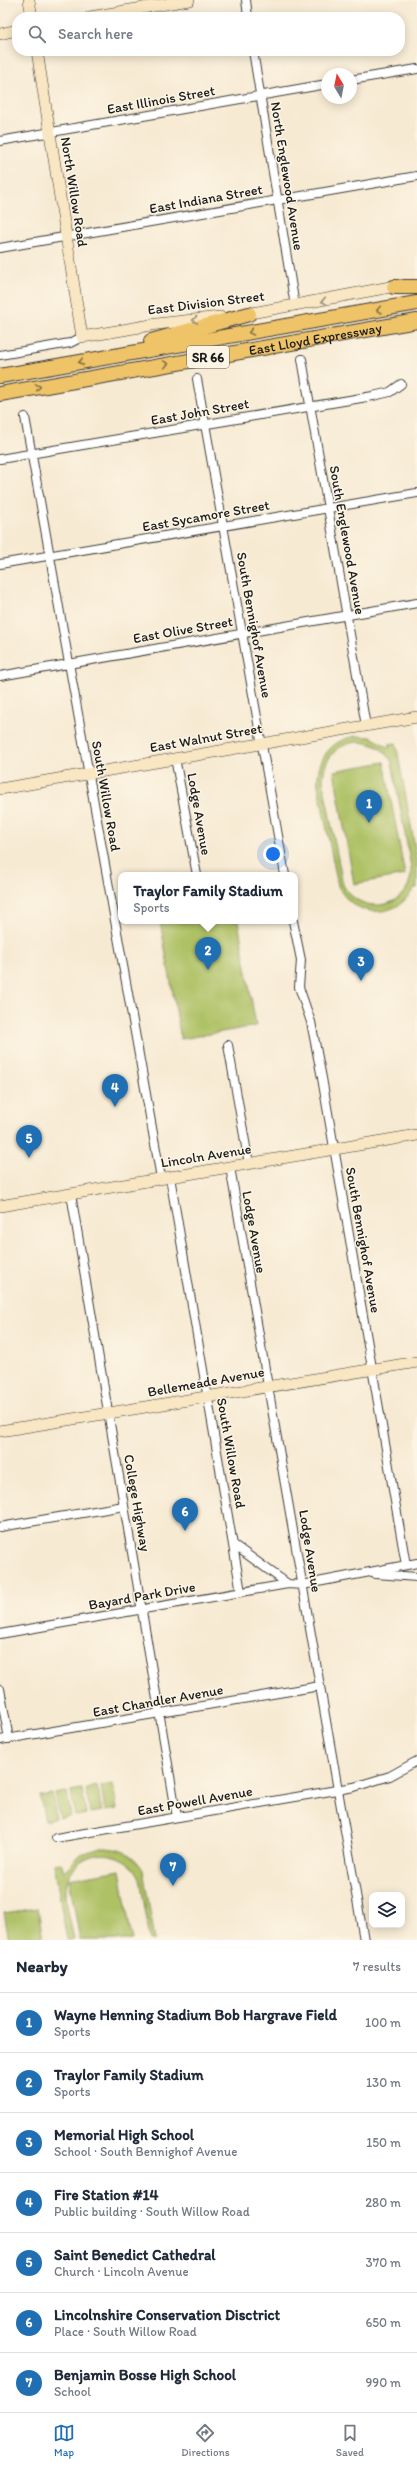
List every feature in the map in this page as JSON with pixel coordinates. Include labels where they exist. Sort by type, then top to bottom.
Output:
[{"type":"highway","points":[[394,287],[417,287]]},
{"type":"highway","name":"East Lloyd Expressway","points":[[0,376],[417,304]]},
{"type":"highway","points":[[110,357],[149,342],[249,314]]},
{"type":"highway","name":"East Lloyd Expressway","points":[[0,394],[417,321]]},
{"type":"street","points":[[29,0],[31,12]]},
{"type":"street","points":[[119,12],[189,0]]},
{"type":"street","points":[[246,0],[247,12]]},
{"type":"street","points":[[0,34],[12,31]]},
{"type":"street","name":"North Willow Road","points":[[38,56],[82,337]]},
{"type":"street","name":"North Englewood Avenue","points":[[254,56],[295,306]]},
{"type":"street","points":[[357,79],[417,69]]},
{"type":"street","name":"East Illinois Street","points":[[0,141],[321,85]]},
{"type":"street","name":"East Indiana Street","points":[[0,248],[417,176]]},
{"type":"street","name":"East Division Street","points":[[0,355],[70,343],[82,337],[157,324],[249,314],[417,283]]},
{"type":"street","name":"South Englewood Avenue","points":[[302,358],[348,615],[366,726]]},
{"type":"street","name":"South Bennighof Avenue","points":[[197,379],[284,872]]},
{"type":"street","name":"East John Street","points":[[0,459],[390,392],[401,384]]},
{"type":"street","name":"South Willow Road","points":[[25,418],[89,773],[165,1178],[208,1397],[241,1592]]},
{"type":"street","name":"East Sycamore Street","points":[[0,564],[417,493]]},
{"type":"street","name":"East Olive Street","points":[[0,676],[417,603]]},
{"type":"street","name":"East Walnut Street","points":[[0,788],[417,717]]},
{"type":"street","name":"Lodge Avenue","points":[[175,758],[196,872]]},
{"type":"street","name":"South Bennighof Avenue","points":[[294,924],[300,960],[299,987],[311,1022],[406,1565]]},
{"type":"street","points":[[228,1045],[249,1164]]},
{"type":"street","name":"Lincoln Avenue","points":[[0,1206],[417,1135]]},
{"type":"street","name":"Lodge Avenue","points":[[230,1167],[364,1940]]},
{"type":"street","name":"College Highway","points":[[71,1194],[177,1817]]},
{"type":"street","name":"Bellemeade Avenue","points":[[0,1431],[417,1362]]},
{"type":"street","points":[[0,1527],[124,1506]]},
{"type":"street","points":[[234,1545],[288,1584]]},
{"type":"street","points":[[302,1585],[368,1574],[417,1563]]},
{"type":"street","points":[[368,1574],[417,1577]]},
{"type":"street","name":"Bayard Park Drive","points":[[0,1634],[288,1584],[302,1585]]},
{"type":"street","name":"East Chandler Avenue","points":[[0,1740],[320,1686]]},
{"type":"street","points":[[0,1689],[9,1739]]},
{"type":"street","name":"East Powell Avenue","points":[[56,1838],[338,1790],[390,1776],[417,1761]]},
{"type":"green space","points":[[356,736],[371,737],[390,748],[389,744],[396,743],[417,859],[417,888],[414,888],[407,898],[397,906],[387,910],[365,910],[354,905],[345,897],[338,886],[318,785],[318,776],[323,759],[327,752],[332,746],[347,738]],"holes":[[[362,742],[377,747],[385,753],[392,762],[411,867],[410,881],[404,892],[396,900],[385,904],[374,905],[362,902],[352,896],[343,885],[323,782],[325,767],[331,755],[336,750],[348,744]]]},
{"type":"green space","points":[[384,762],[405,875],[354,884],[334,771]]},
{"type":"green space","points":[[161,924],[239,924],[256,1026],[181,1039]]},
{"type":"green space","points":[[113,1784],[117,1809],[105,1811],[101,1786]]},
{"type":"green space","points":[[97,1786],[102,1811],[90,1813],[86,1788]]},
{"type":"green space","points":[[82,1789],[86,1814],[75,1816],[71,1791]]},
{"type":"green space","points":[[67,1792],[71,1816],[60,1818],[55,1794]]},
{"type":"green space","points":[[52,1794],[56,1818],[45,1821],[40,1796]]},
{"type":"green space","points":[[101,1848],[120,1850],[135,1859],[143,1870],[155,1940],[150,1940],[140,1878],[133,1868],[124,1860],[102,1854],[91,1856],[81,1862],[72,1870],[67,1882],[66,1896],[74,1940],[67,1940],[54,1864],[61,1863],[64,1871],[81,1854]]},
{"type":"green space","points":[[120,1870],[132,1940],[80,1940],[69,1879]]},
{"type":"green space","points":[[38,1908],[43,1940],[9,1940],[4,1913]]},
{"type":"place","name":"Wayne Henning Stadium Bob Hargrave Field","points":[[369,823]]},
{"type":"place","name":"Traylor Family Stadium","points":[[208,970]]},
{"type":"place","name":"Memorial High School","points":[[361,981]]},
{"type":"place","name":"Fire Station #14","points":[[115,1107]]},
{"type":"place","name":"Saint Benedict Cathedral","points":[[29,1158]]},
{"type":"place","name":"Lincolnshire Conservation Disctrict","points":[[185,1531]]},
{"type":"place","name":"Benjamin Bosse High School","points":[[173,1886]]}]
